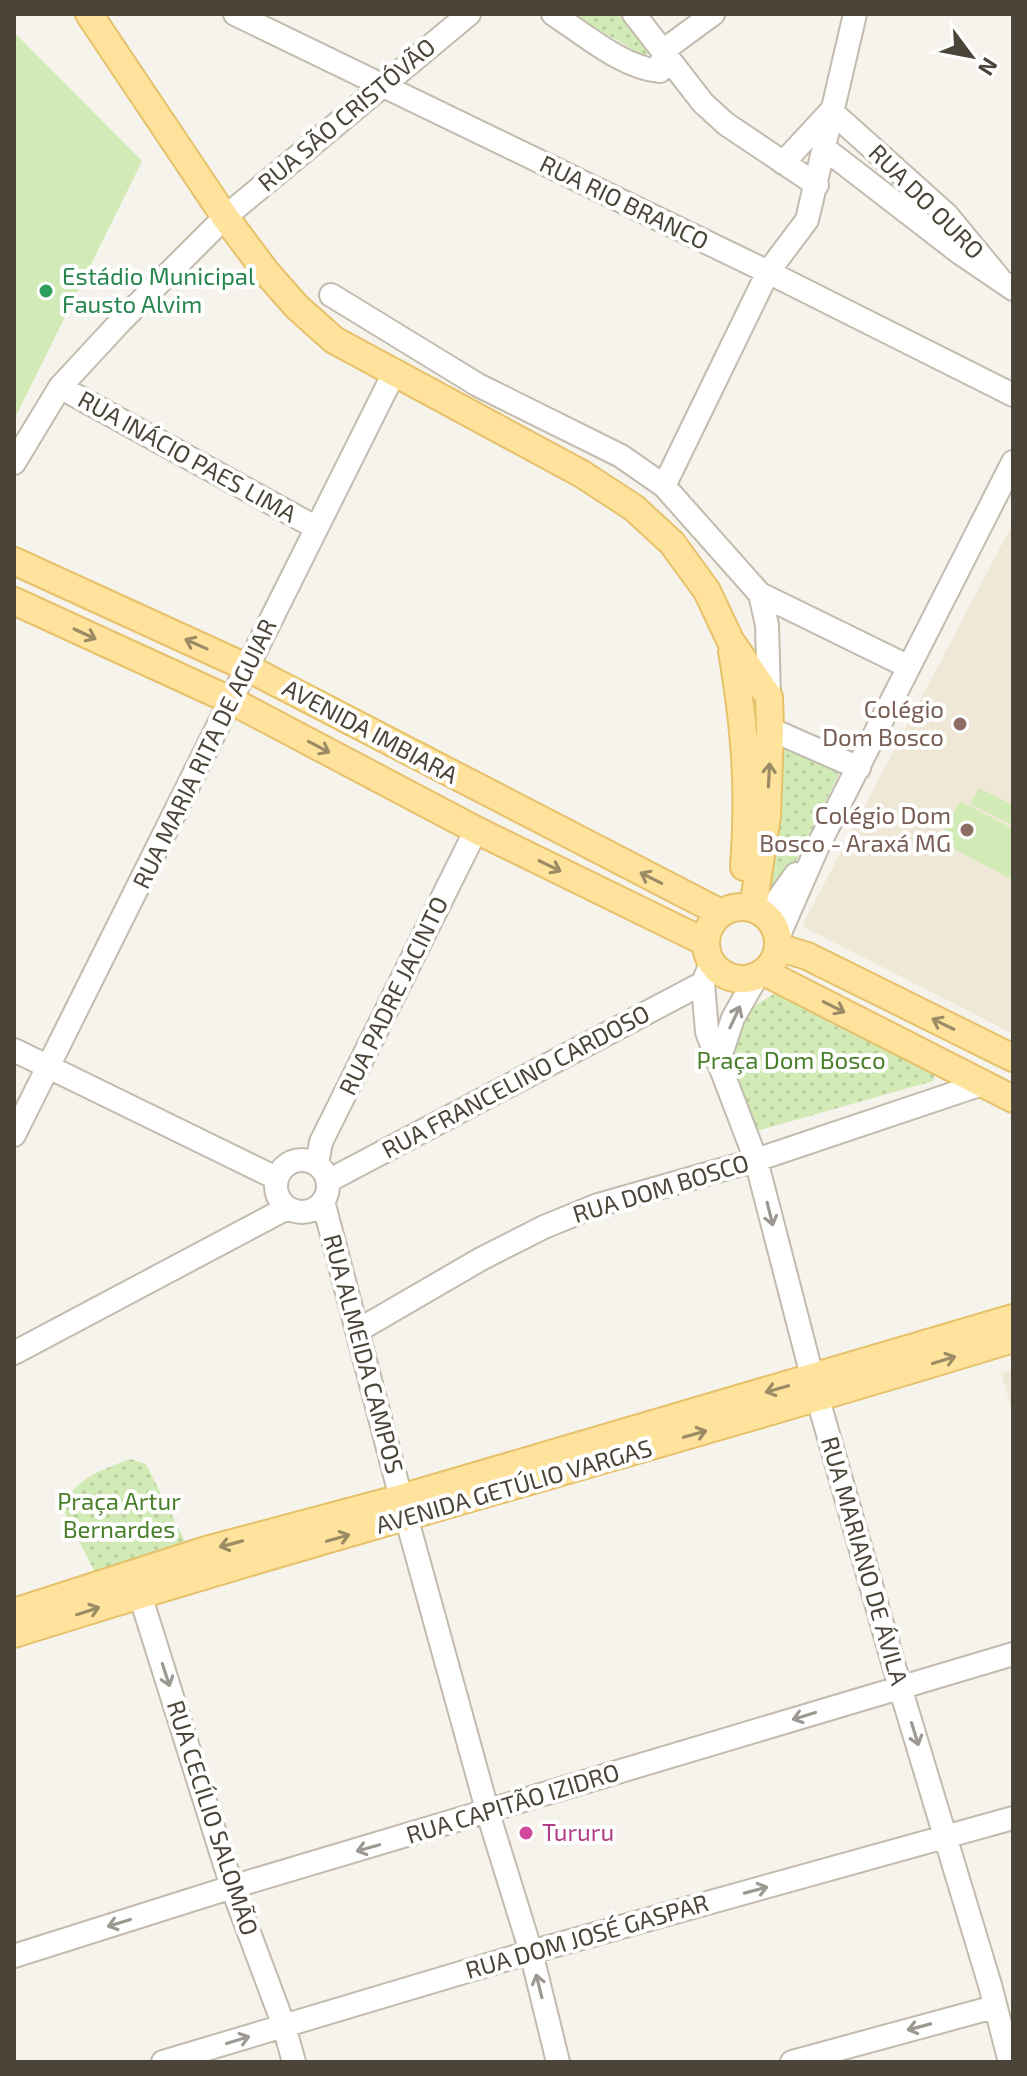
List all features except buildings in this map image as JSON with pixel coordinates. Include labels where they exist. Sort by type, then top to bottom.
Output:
[{"type":"main road","points":[[89,14],[225,217],[297,307],[334,340],[582,474],[634,508],[672,543],[707,591],[730,640],[769,697],[770,729],[758,815],[756,921],[776,956],[761,974],[747,979],[726,977],[706,963],[709,926],[756,921]]},
{"type":"main road","name":"AVENIDA IMBIARA","points":[[14,561],[248,668],[756,921],[807,956],[1013,1058]]},
{"type":"main road","name":"AVENIDA IMBIARA","points":[[14,601],[232,701],[476,830],[706,963]]},
{"type":"main road","points":[[730,640],[758,815]]},
{"type":"main road","points":[[761,974],[1013,1099]]},
{"type":"main road","name":"AVENIDA GETÚLIO VARGAS","points":[[815,1389],[1013,1318]]},
{"type":"main road","name":"AVENIDA GETÚLIO VARGAS","points":[[14,1612],[137,1584],[815,1389],[1013,1339]]},
{"type":"main road","name":"AVENIDA GETÚLIO VARGAS","points":[[14,1634],[137,1584]]},
{"type":"street","name":"RUA RIO BRANCO","points":[[235,14],[768,272],[1013,395]]},
{"type":"street","name":"RUA SÃO CRISTÓVÃO","points":[[14,463],[60,387],[225,217],[469,14]]},
{"type":"street","points":[[553,14],[631,64],[660,71],[664,50],[713,14]]},
{"type":"street","points":[[634,14],[703,103],[726,124],[817,185]]},
{"type":"street","points":[[664,486],[768,272],[807,220],[831,111],[856,19]]},
{"type":"street","points":[[783,163],[831,111]]},
{"type":"street","name":"RUA DO OURO","points":[[831,111],[947,215],[1006,283]]},
{"type":"street","name":"RUA DO OURO","points":[[824,148],[960,253],[1006,283]]},
{"type":"street","points":[[331,295],[478,385],[621,456],[664,486],[760,594],[907,666]]},
{"type":"street","name":"RUA MARIA RITA DE AGUIAR","points":[[14,1135],[395,371]]},
{"type":"street","name":"RUA INÁCIO PAES LIMA","points":[[60,387],[315,527]]},
{"type":"street","points":[[756,921],[817,848],[1013,462]]},
{"type":"street","points":[[760,594],[767,625],[769,697]]},
{"type":"street","points":[[770,729],[859,768]]},
{"type":"street","name":"RUA PADRE JACINTO","points":[[323,1182],[321,1142],[476,830]]},
{"type":"street","name":"RUA MARIANO DE ÁVILA","points":[[706,963],[707,1032],[756,1160],[815,1389],[1010,2062]]},
{"type":"street","name":"RUA FRANCELINO CARDOSO","points":[[323,1182],[706,963]]},
{"type":"street","points":[[719,1060],[733,1018],[761,974]]},
{"type":"street","points":[[14,1050],[276,1178]]},
{"type":"street","name":"RUA DOM BOSCO","points":[[357,1331],[481,1259],[544,1227],[598,1205],[756,1160],[982,1084]]},
{"type":"street","points":[[309,1160],[323,1182],[310,1211],[287,1208],[277,1195],[276,1178],[293,1161],[309,1160]]},
{"type":"street","name":"RUA ALMEIDA CAMPOS","points":[[323,1182],[357,1331],[404,1508],[488,1813],[531,1952],[558,2062]]},
{"type":"street","points":[[16,1350],[287,1208]]},
{"type":"street","name":"RUA CECÍLIO SALOMÃO","points":[[137,1584],[232,1887],[284,2026],[294,2062]]},
{"type":"street","name":"RUA CAPITÃO IZIDRO","points":[[14,1956],[232,1887],[1013,1654]]},
{"type":"street","name":"RUA DOM JOSÉ GASPAR","points":[[163,2062],[531,1952],[1013,1818]]},
{"type":"street","points":[[792,2062],[994,2007]]},
{"type":"shaded area","name":"Colégio Dom Bosco","points":[[1013,523],[1013,1034],[802,926]]},
{"type":"shaded area","points":[[1013,1369],[1013,1414],[1001,1373]]},
{"type":"green space","points":[[571,14],[621,14],[649,48],[647,55],[644,56]]},
{"type":"green space","name":"Estádio Municipal Fausto Alvim","points":[[14,32],[142,161],[14,420]]},
{"type":"green space","points":[[780,747],[840,772],[793,867],[769,893]]},
{"type":"green space","points":[[979,788],[1013,805],[1013,825],[970,804]]},
{"type":"green space","points":[[960,801],[1013,829],[1013,880],[939,841]]},
{"type":"green space","name":"Praça Dom Bosco","points":[[777,992],[936,1069],[933,1081],[753,1132],[729,1048],[749,1009]]},
{"type":"green space","name":"Praça Artur Bernardes","points":[[130,1459],[146,1464],[188,1547],[98,1578],[63,1510],[67,1499],[80,1483]]},
{"type":"place","name":"Estádio Municipal Fausto Alvim","points":[[46,291]]},
{"type":"place","name":"Colégio Dom Bosco","points":[[960,724]]},
{"type":"place","name":"Colégio Dom Bosco - Araxá MG","points":[[967,830]]},
{"type":"place","name":"Tururu","points":[[526,1833]]}]
